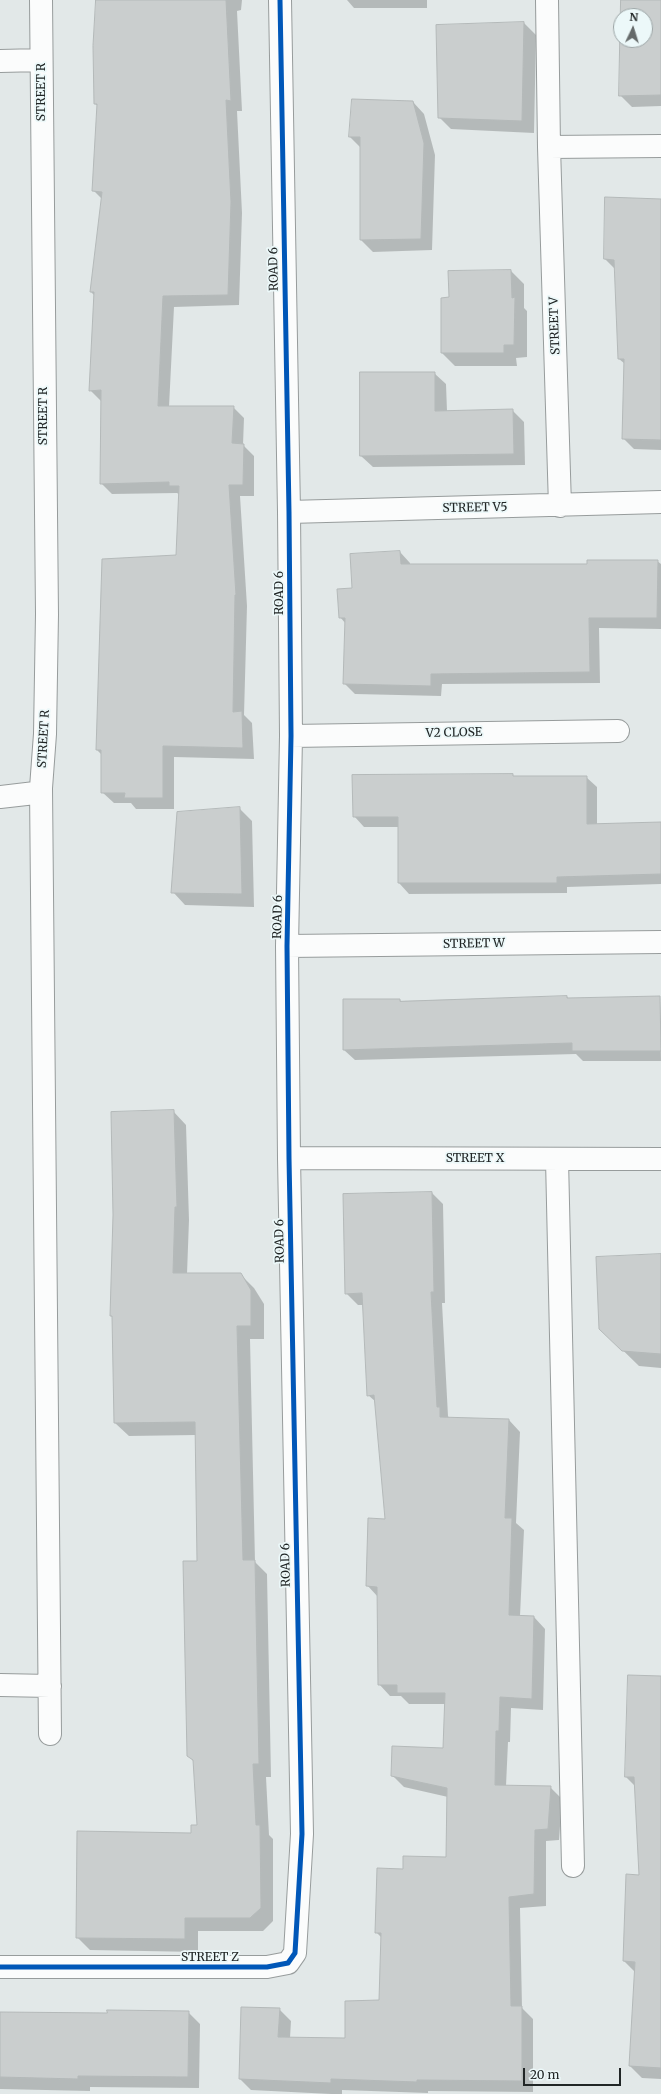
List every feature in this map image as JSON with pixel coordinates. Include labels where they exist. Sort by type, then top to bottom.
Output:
[{"type":"street","name":"STREET R","points":[[41,0],[47,622],[45,734],[41,788],[50,1734]]},
{"type":"street","name":"ROAD 6","points":[[280,0],[289,512],[291,736],[287,946],[288,1158],[302,1834]]},
{"type":"street","name":"STREET V","points":[[547,0],[549,147],[560,506]]},
{"type":"street","points":[[0,61],[42,60]]},
{"type":"street","points":[[549,147],[661,146]]},
{"type":"street","name":"STREET V5","points":[[289,512],[560,506],[661,502]]},
{"type":"street","name":"V2 CLOSE","points":[[291,736],[618,731]]},
{"type":"street","points":[[0,797],[35,792],[41,788]]},
{"type":"street","name":"STREET W","points":[[287,946],[661,942]]},
{"type":"street","name":"STREET X","points":[[288,1158],[661,1159]]},
{"type":"street","points":[[557,1159],[573,1866]]},
{"type":"street","points":[[0,1685],[50,1686]]},
{"type":"street","name":"STREET Z","points":[[0,1967],[252,1968],[283,1966],[292,1960],[295,1953],[302,1834]]},
{"type":"building","points":[[96,0],[226,0],[231,101],[226,100],[231,202],[228,295],[163,296],[158,406],[234,406],[232,443],[244,444],[243,485],[229,485],[236,595],[233,712],[242,711],[243,748],[163,746],[163,798],[124,798],[125,793],[101,793],[101,750],[96,750],[102,559],[176,555],[179,486],[169,486],[169,482],[100,484],[101,390],[89,391],[94,292],[90,292],[102,192],[92,191],[97,104],[94,104],[93,46]]},
{"type":"building","points":[[621,0],[661,0],[661,95],[619,96],[620,48],[653,48],[653,8],[621,8]]},
{"type":"building","points":[[524,22],[522,121],[438,118],[436,25]]},
{"type":"building","points":[[352,99],[413,101],[424,143],[421,239],[360,240],[360,137],[349,137]]},
{"type":"building","points":[[605,197],[661,199],[661,440],[622,439],[624,359],[618,359],[614,260],[604,259]]},
{"type":"building","points":[[511,270],[512,298],[515,297],[514,345],[504,345],[504,353],[441,353],[441,298],[449,297],[448,271]]},
{"type":"building","points":[[360,372],[435,372],[435,411],[513,409],[514,454],[360,456]]},
{"type":"building","points":[[400,551],[401,564],[587,564],[587,560],[658,560],[657,618],[589,618],[590,672],[431,674],[431,686],[343,684],[345,618],[339,618],[337,589],[352,588],[350,554]]},
{"type":"building","points":[[513,774],[513,776],[587,776],[587,824],[661,822],[661,874],[557,877],[557,883],[398,883],[398,817],[353,817],[352,775]]},
{"type":"building","points":[[240,807],[242,894],[171,893],[177,812]]},
{"type":"building","points":[[567,996],[567,998],[660,996],[661,1051],[572,1051],[572,1043],[343,1050],[343,999],[400,999],[400,1001]]},
{"type":"building","points":[[174,1110],[177,1207],[175,1207],[173,1273],[241,1273],[251,1290],[251,1326],[237,1326],[243,1560],[255,1560],[259,1764],[253,1764],[256,1825],[260,1825],[261,1908],[250,1918],[185,1918],[185,1939],[76,1938],[77,1831],[191,1833],[191,1825],[197,1825],[193,1760],[187,1756],[183,1561],[197,1561],[195,1422],[114,1423],[112,1316],[110,1316],[113,1215],[111,1112]]},
{"type":"building","points":[[432,1192],[434,1292],[431,1292],[437,1407],[440,1407],[440,1417],[509,1419],[505,1518],[512,1518],[509,1615],[534,1616],[532,1699],[500,1697],[499,1731],[496,1731],[495,1785],[551,1786],[548,1829],[535,1830],[534,1894],[509,1897],[511,2006],[522,2006],[522,2081],[417,2080],[417,2082],[331,2079],[331,2083],[239,2079],[241,2007],[280,2008],[278,2037],[345,2038],[345,2001],[379,2000],[381,1933],[375,1933],[377,1868],[403,1869],[403,1856],[446,1857],[447,1788],[391,1776],[392,1746],[443,1748],[445,1693],[397,1693],[397,1685],[378,1685],[377,1587],[366,1586],[368,1518],[385,1519],[374,1395],[367,1396],[362,1293],[345,1294],[343,1194]]},
{"type":"building","points":[[661,1254],[661,1354],[622,1351],[599,1329],[596,1257]]},
{"type":"building","points":[[628,1675],[661,1676],[661,2068],[629,2066],[635,1962],[623,1961],[626,1874],[639,1875],[634,1777],[625,1777]]},
{"type":"building","points":[[107,2010],[189,2011],[188,2077],[78,2076],[78,2079],[0,2077],[0,2012],[107,2013]]},
{"type":"cycle path","points":[[0,1967],[267,1967],[288,1963],[295,1953],[302,1834],[289,1158],[287,946],[291,736],[289,512],[280,0]]}]
